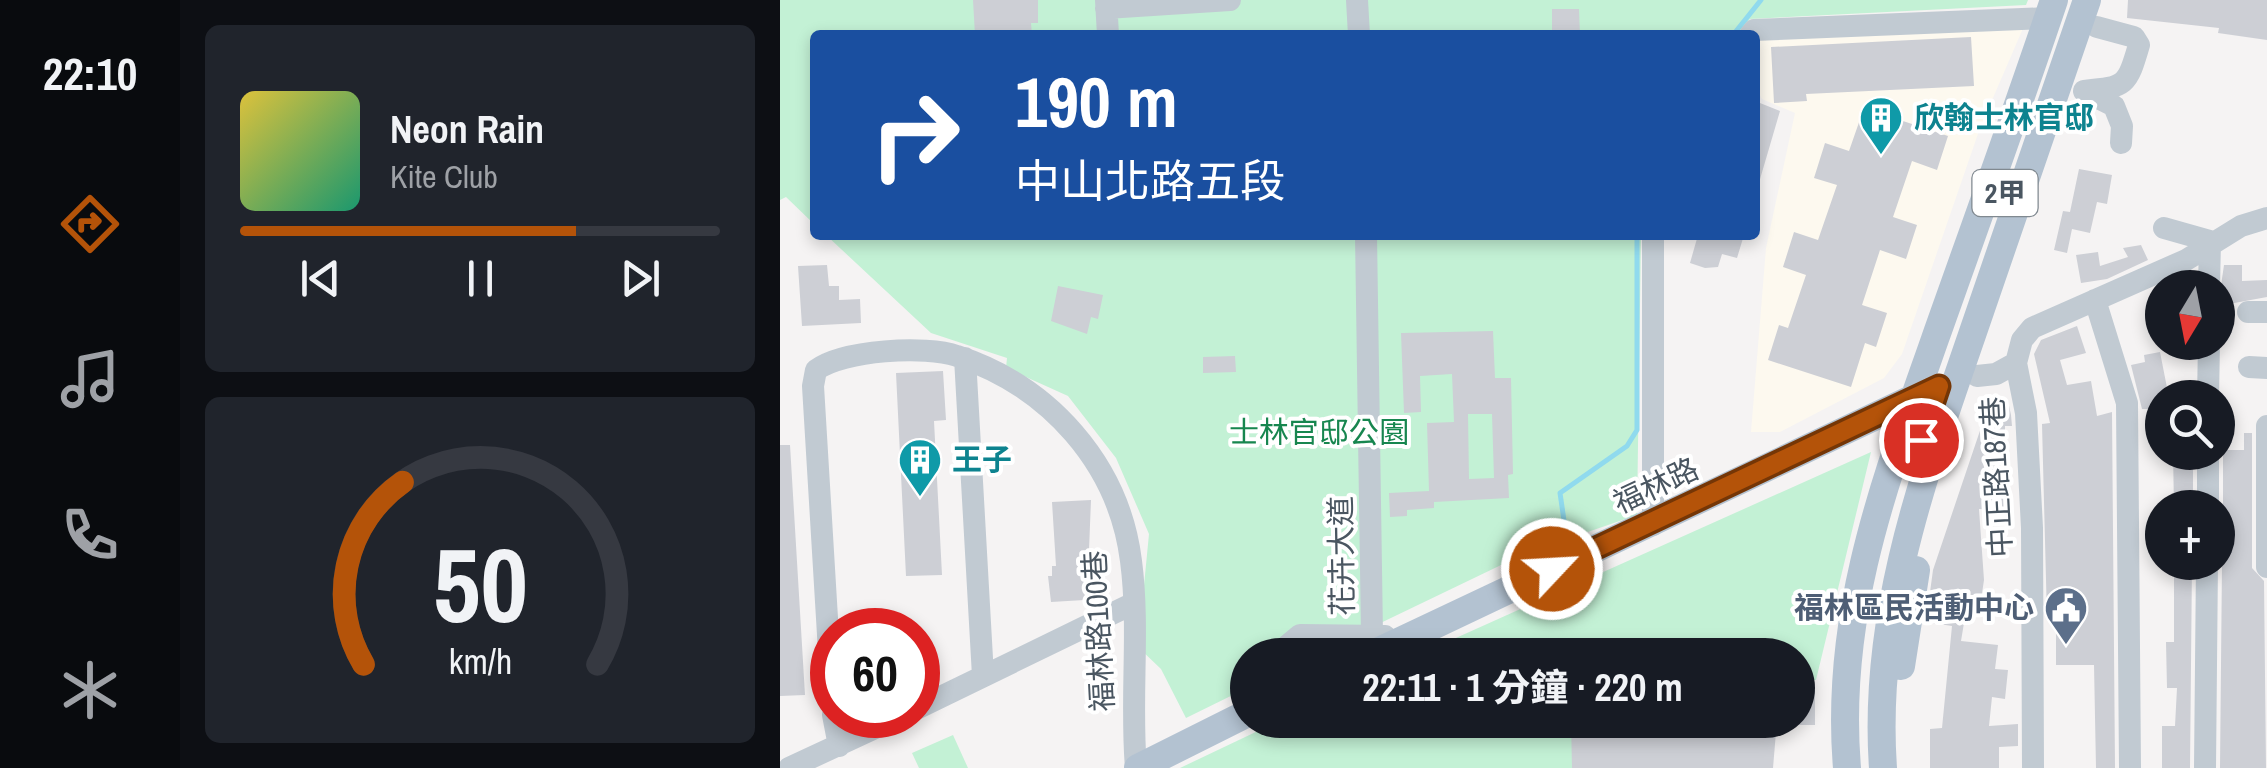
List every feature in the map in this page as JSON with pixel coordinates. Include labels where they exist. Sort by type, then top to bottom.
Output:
[{"type":"main road","name":"2甲","points":[[1958,380],[2072,0]]},
{"type":"main road","name":"2甲","points":[[2000,232],[2077,79],[2088,0]]},
{"type":"main road","points":[[1847,768],[1844,686],[1860,570],[1912,399],[2000,232],[2051,9]]},
{"type":"main road","points":[[2077,79],[2102,14]]},
{"type":"main road","points":[[1869,768],[1867,685],[1882,569],[1958,380]]},
{"type":"main road","points":[[1883,768],[1882,679],[1898,564],[1958,380]]},
{"type":"main road","points":[[1901,768],[1900,683],[1916,570],[1958,380]]},
{"type":"main road","name":"福林路","points":[[1404,638],[1958,380]]},
{"type":"main road","points":[[1137,768],[1230,722]]},
{"type":"street","points":[[1108,30],[1106,4],[1230,0]]},
{"type":"street","points":[[1357,0],[1358,30]]},
{"type":"street","points":[[1754,30],[2051,9]]},
{"type":"street","points":[[2077,79],[2119,88],[2129,78],[2139,45],[2102,14]]},
{"type":"street","points":[[2077,79],[2114,106],[2122,126],[2121,144]]},
{"type":"street","points":[[1958,380],[1996,374],[2016,364],[2022,340],[2042,323],[2186,260],[2210,241],[2267,218]]},
{"type":"street","points":[[2164,228],[2210,241]]},
{"type":"street","name":"花卉大道","points":[[1366,240],[1372,638]]},
{"type":"street","points":[[1653,240],[1653,525]]},
{"type":"street","points":[[2209,270],[2210,241]]},
{"type":"street","points":[[2095,300],[2128,403],[2130,768]]},
{"type":"street","name":"福林路100巷","points":[[826,608],[812,386],[816,370],[842,357],[941,350],[1006,376],[1050,406],[1080,438],[1117,502],[1131,560],[1137,768]]},
{"type":"street","points":[[965,358],[983,676]]},
{"type":"street","name":"中正路187巷","points":[[2016,364],[2026,413],[2032,528],[2033,768]]},
{"type":"street","points":[[2267,426],[2267,567]]},
{"type":"street","points":[[2206,768],[2207,580]]},
{"type":"street","points":[[940,697],[1132,604]]},
{"type":"street","points":[[1296,638],[1322,638]]},
{"type":"street","points":[[838,738],[839,746]]},
{"type":"street","points":[[789,768],[856,738]]},
{"type":"shaded area","name":"欣翰士林官邸","points":[[2024,26],[1980,128],[1902,354],[1884,378],[1780,432],[1751,432],[1766,248],[1795,113],[1760,95],[1762,35]]},
{"type":"green space","points":[[780,0],[2028,0],[2026,5],[1750,19],[1741,30],[810,30],[810,220],[786,197],[780,200]]},
{"type":"green space","name":"士林官邸公園","points":[[831,240],[1641,240],[1637,515],[1524,554],[1349,638],[1230,638],[1230,696],[1186,718],[1161,669],[1138,647],[1149,534],[1116,458],[1068,396],[1006,368],[1007,358],[931,333]]},
{"type":"green space","points":[[1871,452],[1816,680],[1815,638],[1456,638]]},
{"type":"green space","points":[[953,735],[968,768],[919,768],[912,753]]},
{"type":"green space","points":[[1243,738],[1573,738],[1572,768],[1180,768]]},
{"type":"building","points":[[973,0],[1038,0],[1038,23],[1031,23],[1032,30],[975,30]]},
{"type":"building","points":[[2128,0],[2267,0],[2267,40],[2218,33],[2219,28],[2127,18]]},
{"type":"building","points":[[1552,9],[1579,9],[1580,30],[1552,30]]},
{"type":"building","points":[[1971,37],[1974,86],[1806,94],[1807,101],[1774,103],[1771,47]]},
{"type":"building","points":[[1760,103],[1780,111],[1760,179]]},
{"type":"building","points":[[1864,108],[1948,136],[1937,170],[1912,161],[1893,217],[1917,225],[1906,259],[1880,250],[1862,305],[1887,313],[1876,347],[1865,343],[1851,387],[1768,360],[1779,325],[1788,328],[1806,275],[1783,267],[1794,232],[1818,240],[1837,185],[1814,178],[1825,143],[1849,151]]},
{"type":"building","points":[[2079,169],[2112,175],[2107,204],[2097,202],[2090,233],[2072,229],[2067,253],[2054,250],[2063,211],[2070,212]]},
{"type":"building","points":[[1697,240],[1742,240],[1737,258],[1722,254],[1718,267],[1690,263]]},
{"type":"building","points":[[2141,245],[2148,260],[2107,279],[2081,283],[2076,255],[2098,252],[2100,266],[2128,257],[2123,248]]},
{"type":"building","points":[[827,265],[829,286],[839,286],[839,300],[860,299],[861,323],[802,326],[798,266]]},
{"type":"building","points":[[2224,265],[2242,265],[2242,281],[2267,280],[2267,297],[2235,303],[2235,270],[2223,270]]},
{"type":"building","points":[[1058,286],[1103,295],[1098,319],[1091,317],[1087,334],[1051,321]]},
{"type":"building","points":[[2077,326],[2086,353],[2060,360],[2067,385],[2091,381],[2097,416],[2112,412],[2115,768],[2096,768],[2094,665],[2056,665],[2056,617],[2047,618],[2042,424],[2050,423],[2034,354],[2041,340]]},
{"type":"building","points":[[1493,331],[1495,378],[1511,378],[1513,474],[1508,475],[1509,498],[1434,502],[1434,508],[1407,510],[1407,516],[1390,517],[1389,493],[1429,491],[1427,423],[1454,422],[1452,374],[1420,376],[1421,412],[1404,413],[1401,333]],"holes":[[[1468,414],[1492,414],[1494,478],[1469,479]]]},
{"type":"building","points":[[2144,355],[2145,360],[2162,360],[2165,380],[2145,380],[2142,409],[2131,365],[2145,362]]},
{"type":"building","points":[[1235,356],[1236,372],[1203,373],[1203,357]]},
{"type":"building","name":"王子","points":[[943,371],[946,420],[934,421],[942,575],[906,576],[896,373]]},
{"type":"building","points":[[1990,401],[2008,401],[2011,415],[2012,426],[2005,426],[2004,510],[1979,509],[1984,580],[1981,600],[1968,599],[1961,641],[1998,645],[1995,669],[2008,670],[2005,699],[1992,697],[1989,726],[2018,724],[2018,746],[1999,747],[1999,768],[1930,768],[1930,729],[1942,728],[1952,626],[1926,622],[1933,570]]},
{"type":"building","points":[[2244,433],[2252,433],[2252,568],[2264,581],[2266,768],[2220,768],[2222,580],[2235,580],[2235,490],[2223,490],[2223,470],[2235,470],[2235,450],[2244,450]]},
{"type":"building","points":[[780,445],[790,445],[805,695],[780,696]]},
{"type":"building","points":[[2173,470],[2193,470],[2193,490],[2174,490]]},
{"type":"building","points":[[1091,500],[1089,550],[1092,564],[1098,564],[1098,572],[1102,572],[1101,599],[1051,602],[1048,576],[1052,576],[1052,566],[1056,566],[1052,502]]},
{"type":"building","points":[[2174,580],[2192,580],[2190,768],[2162,768],[2162,726],[2175,726],[2177,688],[2167,688],[2166,642],[2174,642]]},
{"type":"building","points":[[1571,738],[1776,738],[1773,768],[1572,768]]},
{"type":"waterway","points":[[1737,30],[1761,0]]},
{"type":"waterway","points":[[1567,541],[1560,493],[1627,446],[1637,430],[1637,240]]},
{"type":"place","name":"欣翰士林官邸","points":[[1881,156]]},
{"type":"place","name":"王子","points":[[920,498]]},
{"type":"place","name":"福林區民活動中心","points":[[2066,646]]},
{"type":"route","points":[[1552,569],[1653,525],[1939,386],[1921,440]]}]
